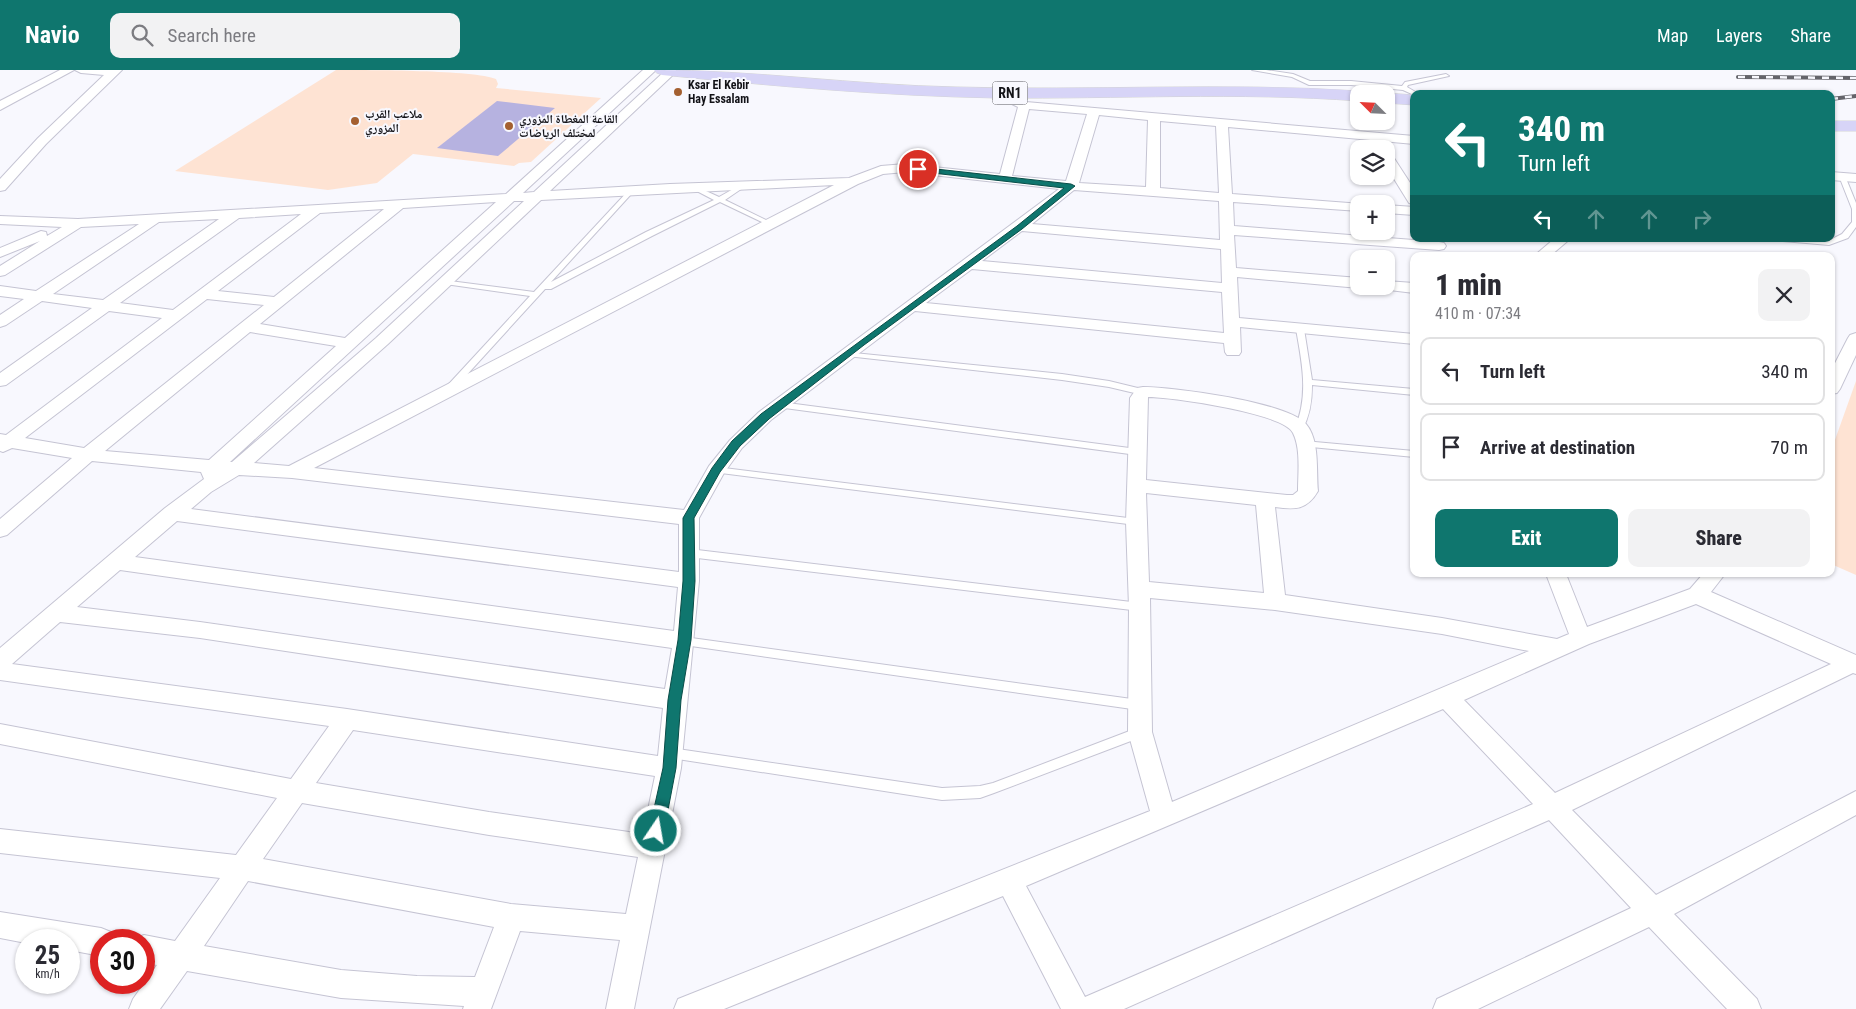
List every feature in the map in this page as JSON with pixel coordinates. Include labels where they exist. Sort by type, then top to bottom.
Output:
[{"type":"main road","name":"RN1","points":[[666,70],[880,90],[998,93],[1309,88],[1350,95]]},
{"type":"main road","points":[[1395,96],[1409,94]]},
{"type":"main road","points":[[1835,126],[1856,126]]},
{"type":"street","points":[[0,106],[68,70]]},
{"type":"street","points":[[81,70],[115,71]]},
{"type":"street","points":[[204,487],[213,467],[650,70]]},
{"type":"street","points":[[0,661],[172,513],[204,487],[237,468],[382,341],[666,70]]},
{"type":"street","points":[[0,187],[42,141],[115,71]]},
{"type":"street","points":[[998,93],[1024,106],[1410,140]]},
{"type":"street","points":[[1005,179],[1024,106]]},
{"type":"street","points":[[620,1009],[670,761],[689,581],[689,518],[716,470],[736,444],[780,405],[1071,186],[1094,112]]},
{"type":"street","points":[[1153,192],[1154,118]]},
{"type":"street","points":[[912,306],[1233,346],[1222,123]]},
{"type":"street","points":[[1373,130],[1377,140]]},
{"type":"street","points":[[292,472],[853,181],[891,168],[930,170],[1071,186],[1350,206]]},
{"type":"street","points":[[1395,169],[1410,194]]},
{"type":"street","points":[[1836,176],[1856,178]]},
{"type":"street","points":[[0,220],[78,223],[510,196],[853,181]]},
{"type":"street","points":[[0,530],[88,455],[400,204]]},
{"type":"street","points":[[3,443],[316,209]]},
{"type":"street","points":[[1395,210],[1410,211]]},
{"type":"street","points":[[0,381],[236,214]]},
{"type":"street","points":[[0,322],[156,218]]},
{"type":"street","points":[[0,253],[30,239],[78,223]]},
{"type":"street","points":[[0,272],[78,223]]},
{"type":"street","points":[[1019,227],[1439,247]]},
{"type":"street","points":[[1546,252],[1559,242]]},
{"type":"street","points":[[969,264],[1230,288]]},
{"type":"street","points":[[1230,272],[1350,282]]},
{"type":"street","points":[[1395,287],[1410,288]]},
{"type":"street","points":[[0,291],[176,315]]},
{"type":"street","points":[[204,294],[278,302]]},
{"type":"street","points":[[1233,322],[1410,339]]},
{"type":"street","points":[[249,327],[350,344]]},
{"type":"street","points":[[1835,380],[1856,338]]},
{"type":"street","points":[[1137,485],[1297,502],[1304,498],[1308,492],[1301,436],[1290,420],[1261,410],[1171,393],[1143,392],[1139,398],[1137,404],[1136,452],[1136,522],[1140,598],[1138,705],[1140,732],[1164,818]]},
{"type":"street","points":[[3,443],[88,455],[213,467],[292,472],[689,518]]},
{"type":"street","points":[[1265,500],[1274,602]]},
{"type":"street","points":[[172,513],[689,581]]},
{"type":"street","points":[[115,562],[684,640]]},
{"type":"street","points":[[1557,577],[1581,638]]},
{"type":"street","points":[[688,1009],[1164,818],[1447,698],[1581,638],[1698,595],[1713,577]]},
{"type":"street","points":[[1698,595],[1855,664]]},
{"type":"street","points":[[1140,598],[1274,602],[1442,626],[1558,648]]},
{"type":"street","points":[[55,613],[200,630],[675,700]]},
{"type":"street","points":[[1090,1009],[1552,806],[1855,664]]},
{"type":"street","points":[[0,671],[670,761]]},
{"type":"street","points":[[1447,698],[1747,1009]]},
{"type":"street","points":[[143,1009],[347,719]]},
{"type":"street","points":[[0,734],[296,792],[547,834],[653,847]]},
{"type":"street","points":[[1447,1009],[1654,911],[1856,802]]},
{"type":"street","points":[[0,841],[242,868],[511,917],[636,928]]},
{"type":"street","points":[[1009,881],[1076,1009]]},
{"type":"street","points":[[155,951],[341,984],[417,990],[480,1001],[511,917]]},
{"type":"street","points":[[0,925],[90,940]]},
{"type":"lane","points":[[1255,70],[1293,76],[1309,88],[1351,83],[1409,94]]},
{"type":"lane","points":[[1409,94],[1405,84],[1446,76]]},
{"type":"lane","points":[[1835,240],[1845,236],[1856,222],[1855,209],[1836,176]]},
{"type":"lane","points":[[445,282],[538,293],[649,234],[720,200],[744,185]]},
{"type":"lane","points":[[693,187],[770,224]]},
{"type":"lane","points":[[446,392],[631,191]]},
{"type":"lane","points":[[1818,242],[1831,242]]},
{"type":"lane","points":[[1300,329],[1307,382],[1306,415],[1301,436],[1410,453]]},
{"type":"lane","points":[[846,354],[1062,377],[1109,384],[1143,392]]},
{"type":"lane","points":[[1307,382],[1410,392]]},
{"type":"lane","points":[[780,405],[1136,452]]},
{"type":"lane","points":[[716,470],[1136,522]]},
{"type":"lane","points":[[689,552],[1140,598]]},
{"type":"lane","points":[[684,640],[1138,705]]},
{"type":"lane","points":[[670,761],[942,794],[980,792],[1140,732]]},
{"type":"shaded area","name":"ملاعب القرب المزوري","points":[[336,70],[420,71],[467,74],[496,79],[498,84],[496,88],[601,98],[531,162],[519,163],[514,166],[413,154],[377,183],[328,190],[175,171]]},
{"type":"shaded area","points":[[1856,381],[1856,575],[1835,566],[1835,440]]},
{"type":"building","points":[[497,101],[555,108],[498,156],[437,148]]},
{"type":"railway","points":[[1738,77],[1856,78]]},
{"type":"railway","points":[[1835,99],[1856,96]]},
{"type":"place","name":"Ksar El Kebir Hay Essalam","points":[[678,92]]},
{"type":"place","name":"ملاعب القرب المزوري","points":[[355,121]]},
{"type":"place","name":"القاعة المغطاة المزوري لمختلف الرياضات","points":[[509,126]]},
{"type":"route","points":[[656,831],[670,768],[675,700],[684,640],[689,581],[689,518],[716,470],[736,444],[765,416],[1019,227],[1071,186],[918,169]]}]
